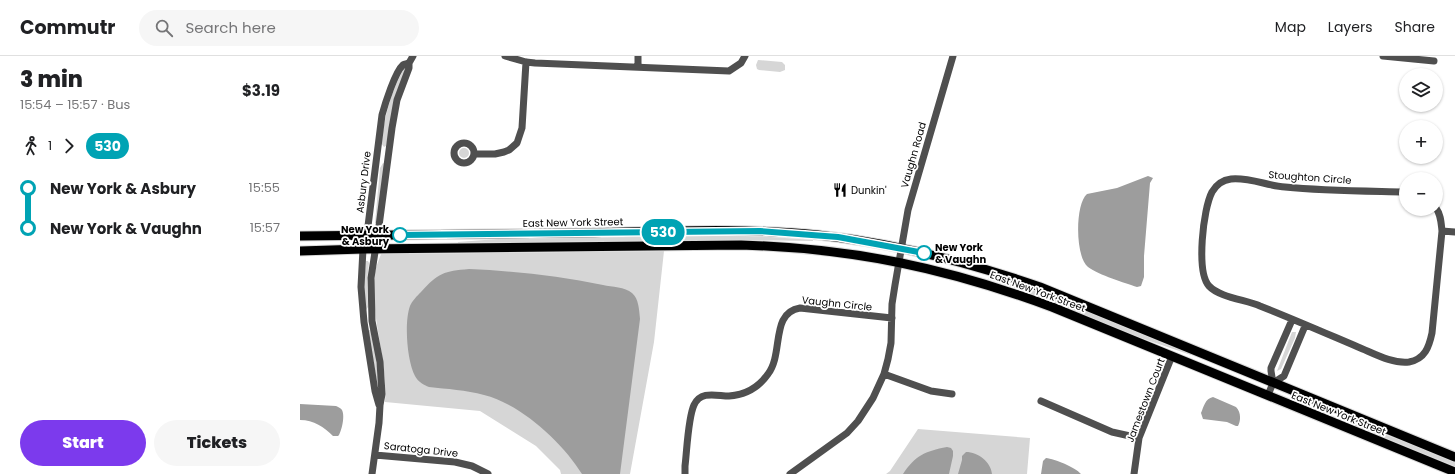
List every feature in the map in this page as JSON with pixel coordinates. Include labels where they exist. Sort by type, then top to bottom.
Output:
[{"type":"main road","name":"East New York Street","points":[[300,236],[760,231],[838,237],[902,248],[935,255],[1035,285],[1455,457]]},
{"type":"main road","name":"East New York Street","points":[[300,251],[741,245],[819,250],[899,262],[957,276],[1016,294],[1455,472]]},
{"type":"street","name":"Asbury Drive","points":[[372,474],[379,424],[382,379],[372,321],[371,278],[397,100],[409,68],[409,63],[413,56]]},
{"type":"street","points":[[505,56],[526,62],[729,71],[741,63],[746,56]]},
{"type":"street","points":[[638,56],[638,67]]},
{"type":"street","name":"Vaughn Road","points":[[899,262],[908,210],[952,56]]},
{"type":"street","points":[[1383,56],[1434,61]]},
{"type":"street","points":[[475,154],[495,154],[504,152],[509,150],[517,143],[522,128],[526,62]]},
{"type":"street","name":"Asbury Drive","points":[[380,405],[371,367],[361,299],[363,249],[382,115],[395,78],[402,66],[409,63]]},
{"type":"street","name":"Stoughton Circle","points":[[1399,192],[1285,187],[1241,179],[1223,181],[1217,185],[1210,196],[1206,214],[1202,260],[1206,282],[1217,292],[1259,305],[1305,326],[1393,361],[1410,362],[1423,356],[1428,348],[1432,334],[1442,231],[1440,216]]},
{"type":"street","points":[[1442,231],[1455,232]]},
{"type":"street","points":[[790,474],[847,433],[858,421],[873,398],[884,374],[891,343],[895,286],[899,262]]},
{"type":"street","name":"Vaughn Circle","points":[[685,474],[689,429],[694,405],[697,400],[702,396],[709,395],[729,396],[740,394],[751,390],[760,384],[772,369],[777,351],[780,325],[782,318],[788,312],[800,308],[892,318]]},
{"type":"street","points":[[1268,395],[1273,383],[1271,368],[1292,320]]},
{"type":"street","points":[[1273,383],[1284,376],[1305,326]]},
{"type":"street","name":"Jamestown Court","points":[[1134,474],[1139,438],[1172,356]]},
{"type":"street","points":[[884,374],[930,391],[952,394]]},
{"type":"street","points":[[1041,401],[1112,432],[1139,438]]},
{"type":"street","name":"Saratoga Drive","points":[[375,455],[456,462],[472,466],[488,474]]},
{"type":"shaded area","points":[[758,60],[782,62],[785,65],[785,70],[780,72],[759,70],[757,69],[756,65]]},
{"type":"shaded area","points":[[406,65],[386,146],[384,147],[381,143],[384,123],[396,84]]},
{"type":"shaded area","points":[[462,148],[466,148],[468,149],[468,157],[462,158],[459,155],[459,151]]},
{"type":"shaded area","points":[[383,163],[385,164],[377,223],[375,223],[380,168]]},
{"type":"shaded area","points":[[1148,176],[1153,178],[1150,183],[1144,256],[1144,277],[1141,286],[1137,287],[1105,276],[1088,267],[1081,253],[1079,242],[1078,230],[1080,208],[1087,194],[1117,188]]},
{"type":"shaded area","points":[[721,235],[771,237],[813,241],[737,240],[458,243],[498,239]]},
{"type":"shaded area","points":[[664,251],[654,342],[630,474],[561,474],[560,470],[536,446],[480,411],[385,402],[384,369],[374,304],[375,270],[381,254]]},
{"type":"shaded area","points":[[366,261],[369,263],[367,281],[368,307],[366,310],[363,294]]},
{"type":"shaded area","points":[[469,269],[503,271],[570,279],[622,288],[634,295],[638,305],[640,319],[620,474],[582,474],[564,450],[540,426],[512,407],[498,400],[477,393],[429,387],[421,383],[416,378],[410,361],[407,341],[407,322],[411,304],[437,277],[447,272]]},
{"type":"shaded area","points":[[988,278],[1042,293],[1192,354],[1191,355],[1135,336]]},
{"type":"shaded area","points":[[371,330],[376,356],[380,399],[368,331]]},
{"type":"shaded area","points":[[1292,332],[1296,332],[1295,338],[1281,369],[1277,371]]},
{"type":"shaded area","points":[[1213,397],[1236,407],[1240,416],[1238,426],[1227,422],[1203,419],[1201,413],[1204,405],[1208,399]]},
{"type":"shaded area","points":[[300,404],[336,406],[341,409],[343,419],[339,435],[333,436],[326,430],[310,421],[300,420]]},
{"type":"shaded area","points":[[1355,424],[1455,461],[1455,467],[1354,426]]},
{"type":"shaded area","points":[[918,429],[1030,438],[1027,474],[886,474],[890,471]]},
{"type":"shaded area","points":[[947,447],[951,448],[953,451],[949,474],[903,474],[907,468],[921,455],[933,450]]},
{"type":"shaded area","points":[[966,452],[971,452],[983,458],[989,466],[992,474],[958,474],[962,456]]},
{"type":"shaded area","points":[[1046,458],[1065,464],[1081,474],[1041,474],[1043,461]]},
{"type":"bus line","name":"530","points":[[400,235],[760,231],[838,237],[924,253]]},
{"type":"place","name":"Dunkin'","points":[[840,190]]},
{"type":"place","name":"New York & Asbury","points":[[400,235]]},
{"type":"place","name":"New York & Vaughn","points":[[924,253]]}]
